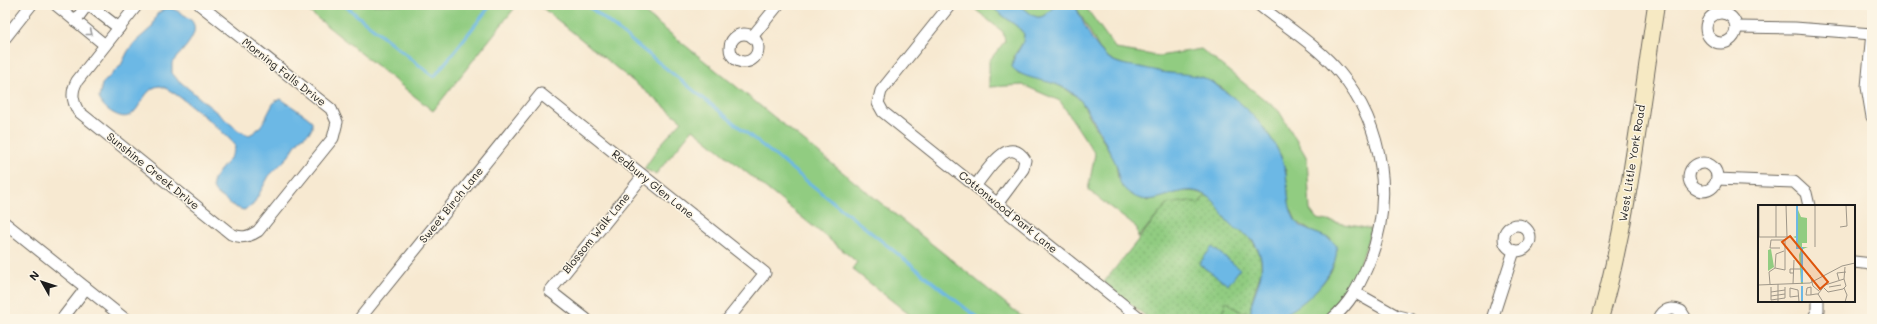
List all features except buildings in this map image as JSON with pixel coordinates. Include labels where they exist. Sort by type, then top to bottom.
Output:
[{"type":"main road","name":"West Little York Road","points":[[1600,319],[1612,275],[1626,209],[1656,5]]},
{"type":"street","points":[[5,38],[31,5]]},
{"type":"street","points":[[56,5],[105,45],[137,5]]},
{"type":"street","points":[[75,21],[88,5],[119,28]]},
{"type":"street","name":"Morning Falls Drive","points":[[200,5],[331,109],[337,122],[333,138],[258,231],[250,236],[243,237]]},
{"type":"street","points":[[752,37],[778,5]]},
{"type":"street","name":"Cottonwood Park Lane","points":[[950,5],[881,91],[878,103],[883,112],[1141,319]]},
{"type":"street","points":[[1259,5],[1323,56],[1340,73],[1367,118],[1376,144],[1382,172],[1383,212],[1371,259],[1356,293],[1332,319]]},
{"type":"street","points":[[1736,27],[1796,28],[1872,33],[1867,87],[1872,117]]},
{"type":"street","name":"Sunshine Creek Drive","points":[[105,45],[73,88],[72,96],[78,111],[231,234],[243,237]]},
{"type":"street","name":"Redbury Glen Lane","points":[[541,94],[765,273],[728,319]]},
{"type":"street","name":"Sweet Birch Lane","points":[[363,318],[541,94]]},
{"type":"street","points":[[975,186],[1007,150],[1015,150],[1021,154],[1025,160],[1023,169],[997,204]]},
{"type":"street","name":"Blossom Walk Lane","points":[[586,319],[550,291],[643,176]]},
{"type":"street","points":[[1717,179],[1794,182],[1806,193],[1809,205]]},
{"type":"street","points":[[5,223],[125,319]]},
{"type":"street","points":[[1492,319],[1514,251]]},
{"type":"street","points":[[1855,262],[1872,264]]},
{"type":"street","points":[[62,319],[86,288]]},
{"type":"street","points":[[1356,293],[1398,318],[1411,319]]},
{"type":"street","points":[[1814,318],[1818,310],[1818,302]]},
{"type":"street","points":[[1659,319],[1664,311],[1670,309],[1681,311],[1686,319]]},
{"type":"green space","points":[[301,5],[517,5],[433,111]]},
{"type":"green space","points":[[539,5],[635,5],[1025,319],[915,319],[852,269],[857,262],[693,129],[656,174],[644,169],[661,144],[682,121]]},
{"type":"green space","points":[[970,5],[989,5],[1019,28],[1024,34],[1023,42],[1013,58],[1018,73],[1051,82],[1067,90],[1081,101],[1116,163],[1118,178],[1147,201],[1184,191],[1199,192],[1206,195],[1198,204],[1167,204],[1138,238],[1137,228],[1088,190],[1095,154],[1060,101],[1023,85],[989,87],[989,61],[1005,41],[1003,32]]},
{"type":"green space","points":[[1020,5],[1055,5],[1045,15],[1038,17],[1034,16]]},
{"type":"green space","points":[[1075,5],[1086,5],[1087,9],[1116,49],[1159,56],[1201,49],[1279,111],[1307,158],[1310,210],[1317,219],[1371,229],[1359,267],[1347,290],[1340,300],[1322,319],[1271,319],[1299,304],[1317,290],[1330,273],[1335,259],[1331,239],[1312,232],[1296,221],[1289,205],[1286,171],[1281,156],[1272,140],[1260,124],[1222,88],[1202,77],[1167,73],[1125,65],[1106,56],[1099,48]]},
{"type":"green space","points":[[1206,195],[1217,205],[1229,223],[1251,239],[1259,252],[1261,270],[1254,294],[1251,313],[1239,311],[1226,301],[1221,319],[1149,319],[1104,282],[1167,204],[1190,201],[1198,204]]},
{"type":"green space","points":[[1226,301],[1239,311],[1251,313],[1254,319],[1221,319]]},
{"type":"water","points":[[989,5],[1020,5],[1034,16],[1041,17],[1050,11],[1055,5],[1075,5],[1092,39],[1101,51],[1111,60],[1122,64],[1165,73],[1200,77],[1215,84],[1238,101],[1267,132],[1278,150],[1285,170],[1290,208],[1295,220],[1299,225],[1309,231],[1327,238],[1336,245],[1336,256],[1332,268],[1316,290],[1294,309],[1282,315],[1272,319],[1253,319],[1251,311],[1252,303],[1261,275],[1262,264],[1259,253],[1253,241],[1226,220],[1210,198],[1196,191],[1186,191],[1150,200],[1141,199],[1126,191],[1119,180],[1115,162],[1095,123],[1081,101],[1073,93],[1064,88],[1026,76],[1012,67],[1014,58],[1023,43],[1024,34],[1019,28]]},
{"type":"water","points":[[166,8],[174,9],[186,16],[192,21],[194,27],[194,33],[191,40],[172,63],[172,73],[177,79],[239,131],[249,135],[258,129],[262,125],[275,101],[281,99],[312,121],[312,128],[310,132],[299,140],[288,157],[269,176],[253,205],[244,210],[235,207],[217,194],[213,186],[217,175],[231,157],[235,145],[210,121],[185,101],[174,93],[159,86],[152,89],[147,94],[134,112],[129,116],[122,117],[106,108],[101,103],[99,98],[102,84],[121,65],[128,51],[135,42],[152,27],[157,14]]},
{"type":"water","points":[[1212,247],[1240,269],[1228,285],[1199,264]]},
{"type":"waterway","points":[[344,5],[434,77],[491,5]]},
{"type":"waterway","points":[[587,5],[979,319]]}]
